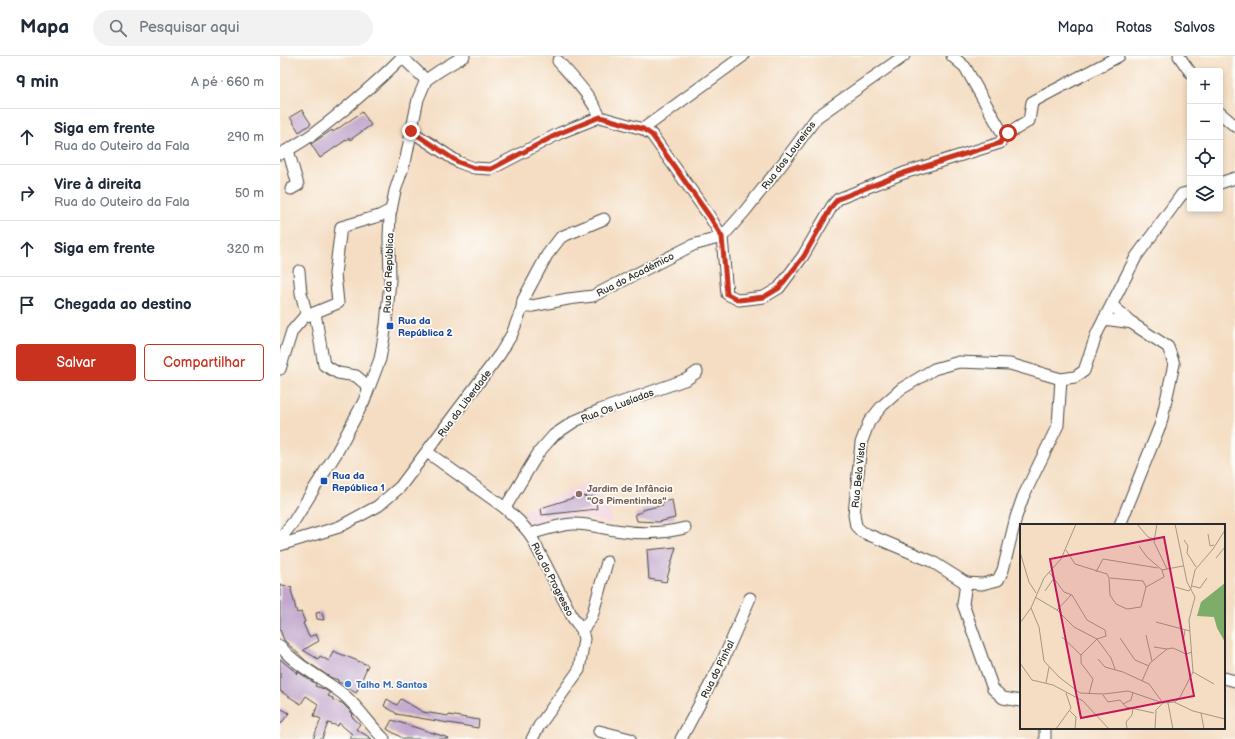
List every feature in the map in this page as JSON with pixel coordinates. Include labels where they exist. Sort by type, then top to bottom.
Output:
[{"type":"street","points":[[290,189],[298,185],[284,152],[298,145],[319,130],[375,84],[402,56],[426,80],[464,56]]},
{"type":"street","points":[[643,129],[743,56]]},
{"type":"street","name":"Rua dos Loureiros","points":[[722,237],[745,211],[817,117],[904,56]]},
{"type":"street","points":[[952,56],[965,67],[1004,136]]},
{"type":"street","points":[[411,131],[458,162],[474,168],[491,169],[560,133],[600,117],[643,129],[652,135],[710,217],[722,237],[727,294],[739,300],[764,297],[779,288],[804,256],[832,206],[838,199],[904,173],[1000,143],[1004,136],[1029,122],[1032,102],[1119,56]]},
{"type":"street","points":[[1179,56],[1187,68]]},
{"type":"street","points":[[558,61],[585,91],[600,117]]},
{"type":"street","name":"Rua da República","points":[[280,539],[294,521],[337,452],[364,401],[380,359],[386,325],[390,280],[389,237],[391,210],[395,191],[406,158],[418,99],[426,80]]},
{"type":"street","points":[[1223,116],[1235,126]]},
{"type":"street","points":[[1223,182],[1235,178]]},
{"type":"street","points":[[1020,701],[1003,698],[993,689],[963,604],[966,583],[982,584],[998,580],[1003,570],[1016,517],[1023,497],[1058,425],[1061,379],[1074,377],[1084,371],[1097,333],[1136,257],[1182,194],[1187,193]]},
{"type":"street","points":[[280,368],[292,331],[304,317],[338,303],[335,274],[341,227],[379,216],[391,210]]},
{"type":"street","name":"Rua da Liberdade","points":[[280,545],[339,527],[378,506],[400,487],[500,354],[512,334],[522,308],[523,300],[547,255],[561,237],[604,219]]},
{"type":"street","name":"Rua do Académico","points":[[522,308],[568,299],[593,296],[692,245],[722,237]]},
{"type":"street","points":[[299,271],[301,293],[311,315],[324,365],[338,373],[356,376],[369,387]]},
{"type":"street","points":[[1112,305],[1133,324],[1168,347],[1174,364],[1161,423],[1120,524]]},
{"type":"street","points":[[1104,319],[1133,324]]},
{"type":"street","name":"Rua Bela Vista","points":[[966,583],[931,561],[862,532],[856,526],[854,515],[860,443],[869,422],[882,406],[901,389],[934,369],[959,362],[1010,364],[1061,379]]},
{"type":"street","name":"Rua Os Lusíadas","points":[[504,508],[539,452],[554,435],[575,421],[600,410],[687,379],[696,372]]},
{"type":"street","name":"Rua do Progresso","points":[[427,452],[504,508],[519,521],[530,534],[573,618],[582,630]]},
{"type":"street","points":[[530,534],[552,527],[571,524],[653,534],[685,528]]},
{"type":"street","points":[[532,739],[539,726],[579,670],[584,639],[582,630],[590,620],[593,613],[607,562]]},
{"type":"street","name":"Rua do Pinhal","points":[[681,739],[723,660],[750,598]]},
{"type":"street","points":[[280,646],[287,655],[297,663],[345,696],[384,739]]},
{"type":"street","points":[[1225,678],[1235,682]]},
{"type":"street","points":[[600,731],[630,739]]},
{"type":"shaded area","name":"Jardim de Infância \"Os Pimentinhas\"","points":[[586,483],[607,505],[612,523],[581,517],[578,515],[553,517],[543,520],[541,523],[536,525],[532,524],[521,513]]},
{"type":"building","points":[[302,110],[311,124],[299,132],[290,117]]},
{"type":"building","points":[[362,112],[371,125],[320,158],[311,144],[332,130],[333,132]]},
{"type":"building","points":[[579,496],[595,497],[597,509],[542,515],[541,508]]},
{"type":"building","points":[[672,500],[675,518],[658,522],[637,521],[635,514],[642,512],[642,510],[663,505],[662,502]]},
{"type":"building","points":[[676,547],[666,582],[649,579],[647,550]]},
{"type":"building","points":[[280,584],[292,588],[291,590],[297,613],[301,612],[305,622],[303,623],[309,637],[316,634],[319,641],[303,650],[318,659],[320,656],[329,661],[333,651],[368,665],[356,693],[345,686],[346,685],[338,682],[338,680],[330,677],[306,661],[284,640],[280,630]]},
{"type":"building","points":[[322,612],[324,620],[317,619],[316,613]]},
{"type":"building","points":[[280,659],[298,674],[297,671],[316,684],[315,686],[330,693],[328,696],[333,698],[333,700],[342,703],[353,714],[351,716],[360,724],[356,729],[372,739],[350,739],[352,734],[339,723],[338,726],[328,723],[322,739],[313,739],[321,719],[314,716],[318,704],[306,696],[301,704],[280,691]]},
{"type":"building","points":[[387,699],[397,705],[401,699],[423,712],[479,720],[478,728],[396,714],[384,706]]},
{"type":"building","points":[[280,708],[289,713],[280,725]]},
{"type":"building","points":[[392,720],[449,738],[404,739],[387,729]]},
{"type":"place","name":"Rua da República 2","points":[[390,326]]},
{"type":"place","name":"Rua da República 1","points":[[324,481]]},
{"type":"place","name":"Jardim de Infância \"Os Pimentinhas\"","points":[[579,494]]},
{"type":"place","name":"Talho M. Santos","points":[[348,684]]},
{"type":"route","points":[[411,131],[458,162],[474,168],[491,169],[560,133],[600,117],[643,129],[652,135],[710,217],[722,237],[727,294],[739,300],[764,297],[779,288],[804,256],[832,206],[838,199],[904,173],[1000,143],[1004,136],[1008,133]]}]
